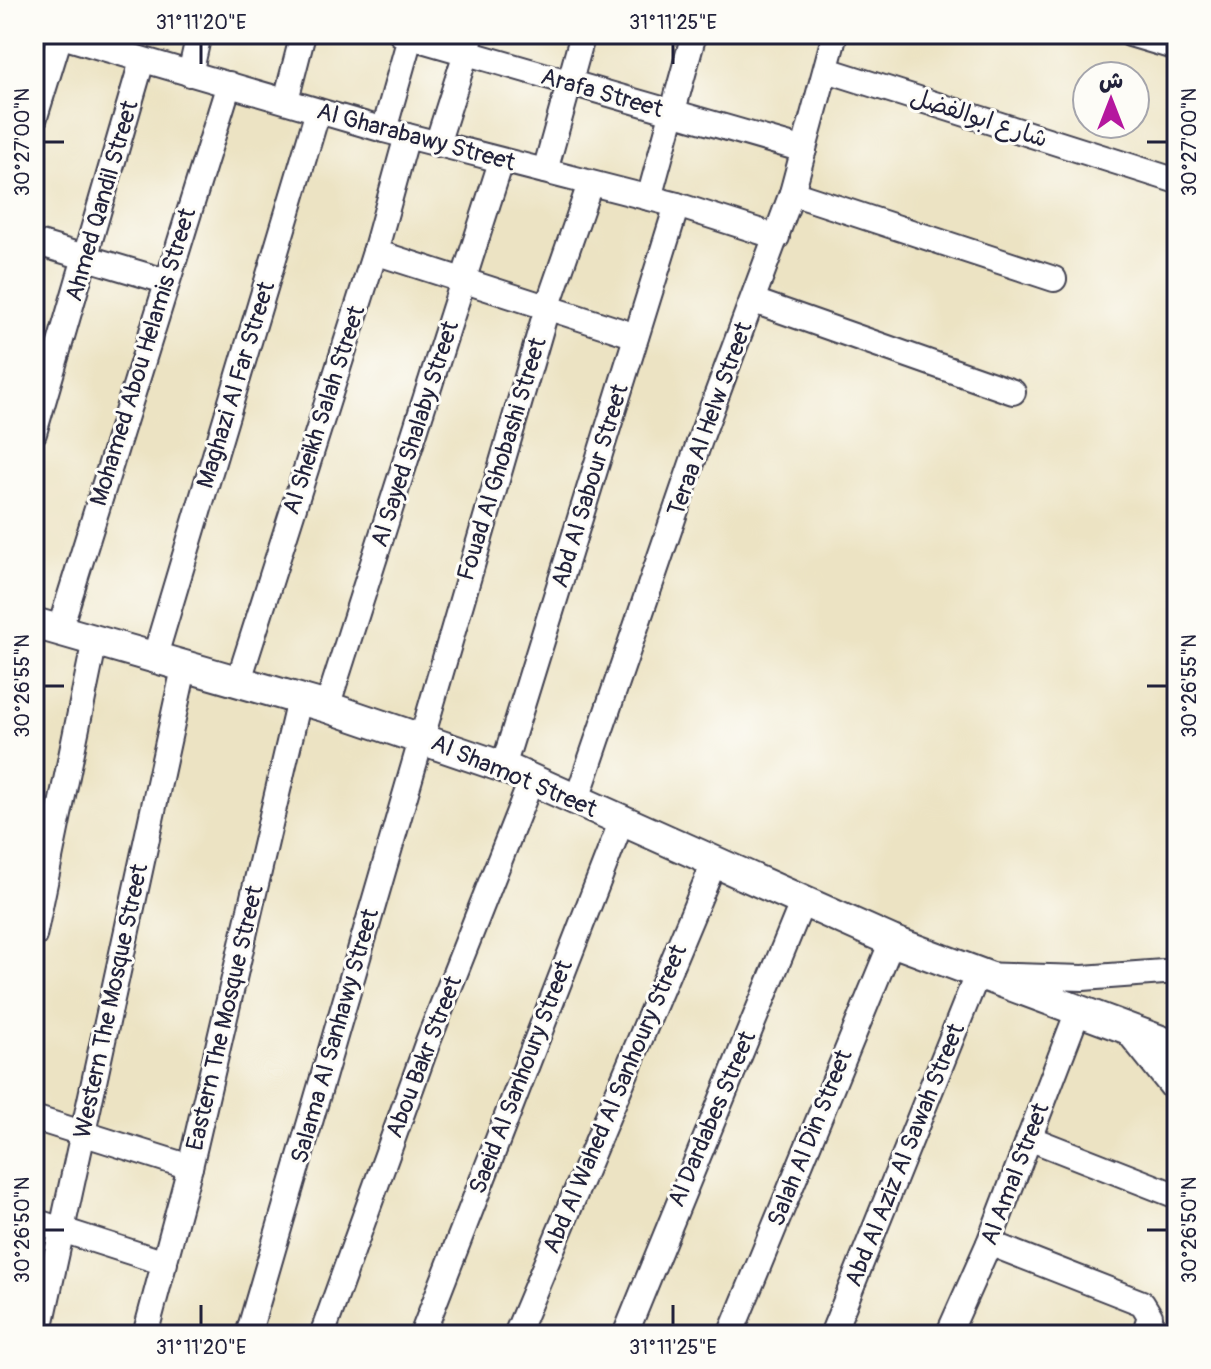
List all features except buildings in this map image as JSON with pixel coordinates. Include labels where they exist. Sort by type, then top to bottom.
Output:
[{"type":"street","points":[[190,74],[199,34]]},
{"type":"street","points":[[286,100],[303,34]]},
{"type":"street","points":[[545,171],[583,34]]},
{"type":"street","points":[[649,198],[694,34]]},
{"type":"street","name":"Teraa Al Helw Street","points":[[576,802],[701,437],[792,193],[835,34]]},
{"type":"street","points":[[1130,34],[1177,48]]},
{"type":"street","points":[[34,120],[58,35]]},
{"type":"street","name":"Al Gharabawy Street","points":[[58,35],[94,40],[142,61],[501,162],[677,205],[777,237]]},
{"type":"street","name":"Arafa Street","points":[[408,35],[469,44],[570,84],[804,150]]},
{"type":"street","name":"Al Sheikh Salah Street","points":[[238,683],[375,252],[396,133],[408,35]]},
{"type":"street","points":[[437,144],[469,44]]},
{"type":"street","name":"Ahmed Qandil Street","points":[[34,433],[142,61]]},
{"type":"street","name":"شارع ابوالفضل","points":[[827,70],[1177,181]]},
{"type":"street","name":"Mohamed Abou Helamis Street","points":[[47,627],[229,84]]},
{"type":"street","name":"Maghazi Al Far Street","points":[[154,659],[318,111]]},
{"type":"street","name":"Al Sayed Shalaby Street","points":[[313,704],[464,280],[501,162]]},
{"type":"street","name":"Fouad Al Ghobashi Street","points":[[420,737],[547,308],[590,184]]},
{"type":"street","points":[[792,193],[1054,279]]},
{"type":"street","name":"Abd Al Sabour Street","points":[[503,767],[677,205]]},
{"type":"street","points":[[34,242],[165,281]]},
{"type":"street","points":[[375,252],[636,336]]},
{"type":"street","points":[[754,301],[1013,392]]},
{"type":"street","name":"Al Shamot Street","points":[[47,627],[313,704],[503,767],[892,941],[1177,1047]]},
{"type":"street","points":[[34,936],[95,640]]},
{"type":"street","name":"Western The Mosque Street","points":[[39,1334],[184,668]]},
{"type":"street","name":"Eastern The Mosque Street","points":[[145,1335],[313,704]]},
{"type":"street","name":"Salama Al Sanhawy Street","points":[[248,1335],[420,737]]},
{"type":"street","name":"Abou Bakr Street","points":[[322,1335],[427,1044],[531,781]]},
{"type":"street","name":"Saeid Al Sanhoury Street","points":[[422,1335],[622,820]]},
{"type":"street","name":"Abd Al Wahed Al Sanhoury Street","points":[[516,1335],[714,863]]},
{"type":"street","name":"Al Dardabes Street","points":[[625,1335],[802,903]]},
{"type":"street","name":"Salah Al Din Street","points":[[730,1335],[892,941]]},
{"type":"street","name":"Al Shamot Street","points":[[977,975],[1083,978],[1177,971]]},
{"type":"street","name":"Abd Al Aziz Al Sawah Street","points":[[832,1335],[977,975]]},
{"type":"street","name":"Al Amal Street","points":[[951,1334],[1078,1011]]},
{"type":"street","name":"Al Shamot Street","points":[[1132,1032],[1177,1088]]},
{"type":"street","points":[[34,1118],[190,1167]]},
{"type":"street","points":[[1029,1138],[1177,1196]]},
{"type":"street","points":[[34,1221],[165,1263]]},
{"type":"street","points":[[989,1243],[1142,1303],[1150,1316],[1144,1335]]}]
